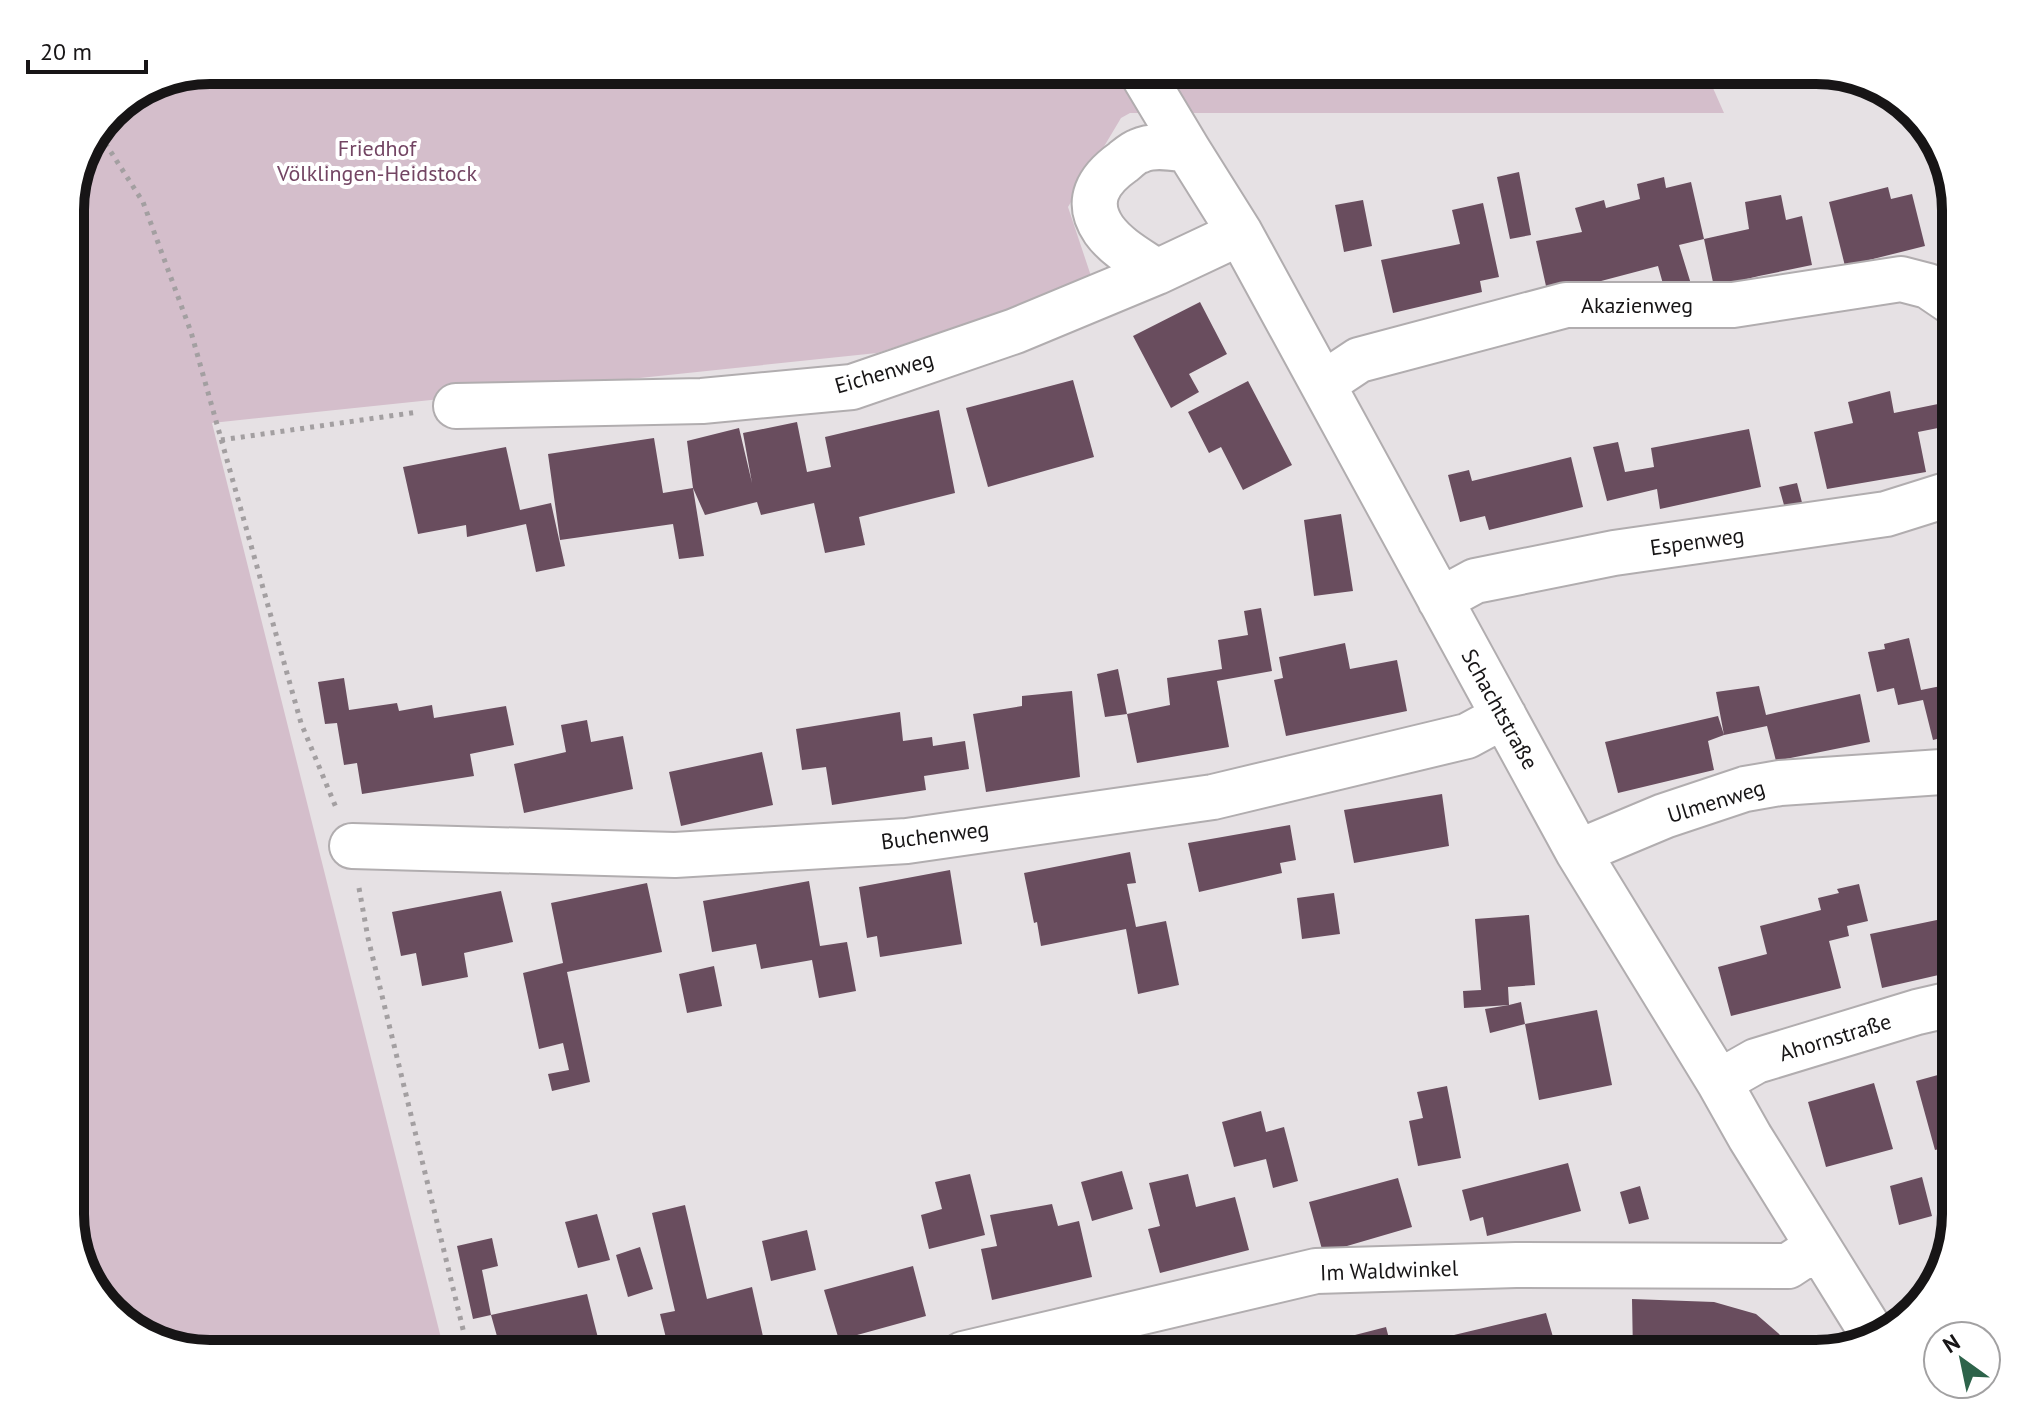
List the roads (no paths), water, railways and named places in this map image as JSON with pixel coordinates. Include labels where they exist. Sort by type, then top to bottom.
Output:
[{"type":"street","name":"Schachtstraße","points":[[1148,84],[1240,233],[1578,852],[1869,1328]]},
{"type":"street","points":[[1157,272],[1116,244],[1102,227],[1095,208],[1096,191],[1108,172],[1138,151],[1159,146],[1188,150]]},
{"type":"street","name":"Eichenweg","points":[[456,406],[702,401],[852,387],[1015,331],[1157,272],[1240,233]]},
{"type":"street","name":"Akazienweg","points":[[1323,384],[1359,360],[1566,305],[1733,305],[1901,279],[1928,286],[1942,296]]},
{"type":"street","name":"Espenweg","points":[[1440,600],[1475,581],[1614,553],[1886,514],[1942,496]]},
{"type":"street","name":"Buchenweg","points":[[352,846],[675,855],[907,841],[1213,797],[1467,736],[1504,716]]},
{"type":"street","name":"Ulmenweg","points":[[1578,852],[1664,816],[1745,789],[1780,783],[1942,772]]},
{"type":"street","name":"Ahornstraße","points":[[1719,1082],[1756,1061],[1942,1006]]},
{"type":"street","name":"Im Waldwinkel","points":[[1023,1340],[1316,1271],[1516,1265],[1788,1266],[1817,1247]]},
{"type":"park label","name":"Friedhof Völklingen-Heidstock","points":[[377,160]]}]
